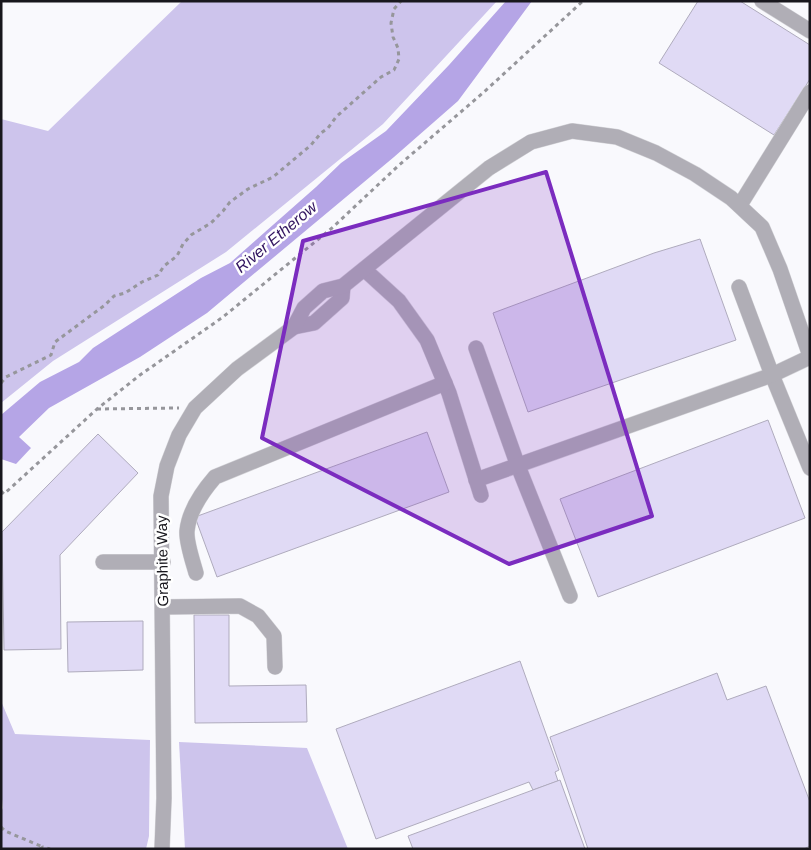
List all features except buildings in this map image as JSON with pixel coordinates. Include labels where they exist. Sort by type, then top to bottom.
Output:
[{"type":"street","points":[[762,1],[810,31]]},
{"type":"street","points":[[740,205],[810,92]]},
{"type":"street","points":[[572,131],[617,137],[656,153],[695,174],[740,205],[762,227],[780,269],[810,357],[772,375],[518,466],[478,488],[445,383],[427,340],[399,301],[365,270],[489,168],[531,142],[572,131]]},
{"type":"street","name":"Graphite Way","points":[[162,849],[164,798],[161,496],[167,466],[179,435],[195,408],[237,369],[294,327],[304,308],[323,291],[343,286],[365,270]]},
{"type":"street","points":[[739,287],[810,468]]},
{"type":"street","points":[[476,348],[518,466],[570,596]]},
{"type":"street","points":[[196,573],[186,533],[199,496],[215,477],[445,383]]},
{"type":"street","points":[[103,562],[162,562]]},
{"type":"street","points":[[163,607],[240,606],[258,616],[274,636],[275,667]]},
{"type":"path","points":[[1,383],[6,378],[51,355],[55,342],[105,305],[114,296],[125,293],[142,282],[158,275],[164,266],[177,256],[183,244],[192,235],[211,223],[230,202],[248,188],[273,177],[311,145],[336,117],[363,93],[382,77],[394,70],[399,59],[391,23],[394,9],[401,1]]},
{"type":"path","points":[[2,494],[97,409],[140,375],[223,317],[332,228],[398,166],[484,92],[583,1]]},
{"type":"path","points":[[97,409],[195,408]]},
{"type":"path","points":[[1,827],[4,832],[42,848],[50,849]]},
{"type":"highlighted area","points":[[546,172],[652,516],[509,564],[262,438],[303,241]]},
{"type":"shaded area","points":[[182,1],[497,1],[383,124],[226,252],[53,361],[1,403],[1,119],[48,131]]},
{"type":"shaded area","points":[[1,701],[15,734],[150,740],[149,836],[146,849],[1,849],[1,812],[3,808],[1,790]]},
{"type":"shaded area","points":[[179,742],[307,748],[348,849],[185,849]]},
{"type":"water","name":"River Etherow","points":[[506,1],[532,1],[458,101],[207,313],[140,357],[49,408],[19,437],[31,448],[16,464],[1,459],[1,415],[40,382],[79,362],[93,348],[201,278],[230,263],[341,163],[386,131],[449,65]]}]
